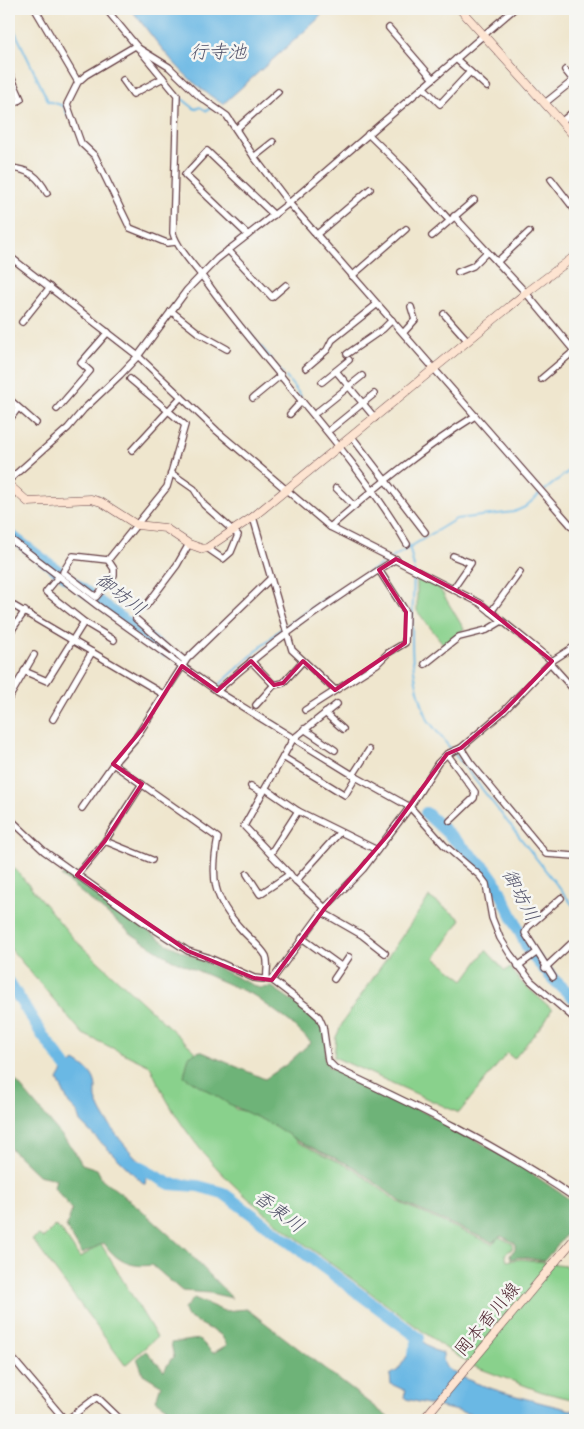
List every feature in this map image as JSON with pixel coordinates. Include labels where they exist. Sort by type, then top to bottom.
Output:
[{"type":"street","points":[[35,9],[78,82]]},
{"type":"street","points":[[106,9],[177,95],[173,233],[176,242],[237,324],[281,375],[339,448],[407,544]]},
{"type":"street","points":[[460,9],[575,136]]},
{"type":"street","points":[[9,480],[68,428],[84,409],[138,356],[201,274],[228,250],[289,203],[514,9]]},
{"type":"street","points":[[389,28],[433,79]]},
{"type":"street","points":[[135,46],[86,75],[78,82],[67,104],[81,143],[95,156],[130,228],[167,243],[176,242]]},
{"type":"street","points":[[135,46],[169,67],[200,97],[227,116],[254,157],[289,203],[376,305],[404,332],[575,530]]},
{"type":"street","points":[[456,59],[487,87]]},
{"type":"street","points":[[544,103],[574,80],[565,70]]},
{"type":"street","points":[[9,72],[21,99],[9,107]]},
{"type":"street","points":[[423,87],[440,104],[470,72]]},
{"type":"street","points":[[123,80],[133,94],[163,78]]},
{"type":"street","points":[[236,129],[278,92]]},
{"type":"street","points":[[561,122],[575,110]]},
{"type":"street","points":[[368,134],[488,252],[575,352],[541,379]]},
{"type":"street","points":[[254,157],[273,142]]},
{"type":"street","points":[[248,235],[185,175],[208,151],[274,215]]},
{"type":"street","points":[[9,168],[30,172],[39,179],[47,193]]},
{"type":"street","points":[[551,179],[575,210]]},
{"type":"street","points":[[316,235],[370,189]]},
{"type":"street","points":[[432,236],[474,200]]},
{"type":"street","points":[[352,276],[406,229]]},
{"type":"street","points":[[497,262],[529,232]]},
{"type":"street","points":[[228,250],[272,297],[286,285]]},
{"type":"street","points":[[458,272],[473,266],[488,252]]},
{"type":"street","points":[[9,256],[138,356],[286,491],[330,527],[453,589],[491,612],[551,662],[575,691]]},
{"type":"street","points":[[9,485],[28,502],[90,499],[101,502],[137,524],[165,528],[197,548],[207,548],[253,517],[286,491],[468,341],[575,256]]},
{"type":"street","points":[[22,322],[50,287]]},
{"type":"street","points":[[306,368],[327,350],[332,340],[376,305]]},
{"type":"street","points":[[404,332],[415,320],[411,307]]},
{"type":"street","points":[[171,311],[200,334],[227,349]]},
{"type":"street","points":[[444,314],[468,341]]},
{"type":"street","points":[[322,382],[392,320]]},
{"type":"street","points":[[57,409],[90,371],[81,364],[108,332]]},
{"type":"street","points":[[336,371],[375,418]]},
{"type":"street","points":[[253,398],[281,375]]},
{"type":"street","points":[[317,412],[362,376]]},
{"type":"street","points":[[108,560],[167,487],[185,425],[130,379]]},
{"type":"street","points":[[331,429],[374,394]]},
{"type":"street","points":[[132,450],[181,397]]},
{"type":"street","points":[[9,399],[36,423]]},
{"type":"street","points":[[290,414],[302,401]]},
{"type":"street","points":[[9,420],[18,408]]},
{"type":"street","points":[[330,527],[385,479],[438,439],[475,416]]},
{"type":"street","points":[[352,437],[425,532]]},
{"type":"street","points":[[171,473],[194,489],[204,505],[238,535],[231,552],[223,559],[207,548]]},
{"type":"street","points":[[336,488],[354,506]]},
{"type":"street","points":[[253,517],[285,633],[292,650],[335,690]]},
{"type":"street","points":[[9,538],[59,576],[184,663]]},
{"type":"street","points":[[146,606],[177,565],[189,544]]},
{"type":"street","points":[[73,556],[108,560],[114,569],[114,575],[96,598],[63,572],[73,556]]},
{"type":"street","points":[[453,556],[471,563],[453,589]]},
{"type":"street","points":[[217,691],[285,633],[329,601],[396,559]]},
{"type":"street","points":[[305,710],[377,664],[405,643],[406,612],[379,570]]},
{"type":"street","points":[[491,612],[520,572]]},
{"type":"street","points":[[59,576],[46,592],[84,622],[114,640]]},
{"type":"street","points":[[82,808],[113,764],[135,739],[184,663],[270,579]]},
{"type":"street","points":[[9,603],[163,694]]},
{"type":"street","points":[[9,634],[25,612]]},
{"type":"street","points":[[136,619],[217,691],[354,776],[410,807],[444,844],[480,876],[486,884],[492,918],[500,938],[518,966],[531,981],[575,1019]]},
{"type":"street","points":[[425,664],[458,636],[487,630],[502,621]]},
{"type":"street","points":[[24,671],[47,681],[84,622]]},
{"type":"street","points":[[269,979],[323,910],[362,869],[410,807],[447,754],[461,748],[504,711],[551,662],[575,646]]},
{"type":"street","points":[[53,719],[92,652]]},
{"type":"street","points":[[9,698],[34,655]]},
{"type":"street","points":[[251,661],[274,685]]},
{"type":"street","points":[[256,705],[274,685],[283,683],[303,661]]},
{"type":"street","points":[[337,704],[293,739],[244,826],[323,910],[362,935],[385,953]]},
{"type":"street","points":[[325,713],[343,729]]},
{"type":"street","points":[[304,729],[335,750]]},
{"type":"street","points":[[461,748],[470,762],[546,854],[559,857],[575,856]]},
{"type":"street","points":[[283,757],[345,795],[369,750]]},
{"type":"street","points":[[447,754],[474,792],[474,798],[450,821]]},
{"type":"street","points":[[113,764],[218,838],[212,865],[213,880],[232,920],[266,955],[269,979]]},
{"type":"street","points":[[77,875],[105,841],[142,784]]},
{"type":"street","points":[[250,786],[264,791],[298,811],[377,850]]},
{"type":"street","points":[[270,852],[298,811]]},
{"type":"street","points":[[9,818],[24,834],[77,875],[188,951],[254,978],[269,979],[319,1017],[326,1035],[325,1049],[328,1061],[335,1068],[455,1125],[528,1166],[575,1198]]},
{"type":"street","points":[[296,881],[339,832]]},
{"type":"street","points":[[105,841],[152,860]]},
{"type":"street","points":[[247,874],[260,894],[290,874]]},
{"type":"street","points":[[552,977],[525,933],[528,927],[560,898]]},
{"type":"street","points":[[302,938],[342,967]]},
{"type":"street","points":[[545,968],[574,943]]},
{"type":"street","points":[[518,966],[536,953]]},
{"type":"street","points":[[334,979],[349,957]]},
{"type":"street","name":"岡本香川線","points":[[423,1420],[575,1238]]},
{"type":"street","points":[[9,1354],[66,1420],[97,1397],[121,1420]]},
{"type":"highlighted area","points":[[396,559],[480,603],[552,661],[504,711],[461,748],[447,754],[388,835],[325,908],[272,980],[254,978],[188,951],[77,875],[105,841],[142,784],[113,764],[143,728],[182,666],[217,691],[251,661],[274,685],[283,683],[303,661],[335,690],[405,643],[406,612],[379,570]]},
{"type":"green space","points":[[417,575],[437,584],[464,629],[444,645],[417,611]]},
{"type":"green space","points":[[9,867],[16,870],[74,939],[195,1051],[235,1109],[280,1120],[297,1142],[354,1169],[398,1202],[492,1244],[499,1237],[513,1244],[512,1249],[505,1254],[507,1261],[521,1259],[564,1265],[575,1274],[575,1400],[542,1392],[473,1366],[444,1347],[302,1242],[249,1199],[204,1153],[184,1127],[166,1098],[150,1066],[83,1034],[9,947]]},
{"type":"green space","points":[[66,874],[167,944],[259,988],[272,987],[315,1016],[329,1031],[324,1058],[329,1067],[455,1127],[528,1171],[575,1203],[575,1224],[544,1261],[521,1257],[511,1259],[510,1255],[515,1249],[515,1243],[501,1236],[492,1242],[401,1202],[354,1167],[298,1141],[273,1125],[229,1104],[184,1076],[189,1056],[200,1051],[265,1079],[287,1064],[311,1042],[290,1022],[253,995],[171,959],[133,935],[61,876]]},
{"type":"green space","points":[[429,897],[461,919],[435,958],[464,980],[486,950],[505,971],[510,967],[521,982],[552,1009],[545,1021],[514,1059],[507,1053],[459,1113],[334,1057],[336,1037],[344,1020]]},
{"type":"green space","points":[[9,1073],[73,1149],[82,1164],[97,1169],[102,1179],[137,1206],[186,1250],[232,1298],[210,1293],[182,1291],[152,1265],[144,1266],[125,1262],[119,1259],[104,1243],[82,1254],[66,1227],[72,1210],[54,1187],[56,1179],[38,1175],[9,1147]]},
{"type":"green space","points":[[55,1226],[61,1230],[80,1258],[101,1244],[157,1337],[125,1365],[32,1239],[39,1235],[43,1238]]},
{"type":"green space","points":[[194,1298],[224,1311],[247,1309],[389,1418],[388,1420],[185,1420],[156,1400],[161,1385],[143,1374],[137,1358],[146,1351],[164,1371],[171,1359],[174,1358],[171,1343],[199,1339],[213,1353],[227,1345],[221,1335],[186,1316],[184,1309]]},
{"type":"water","name":"行寺池","points":[[131,9],[326,9],[317,20],[223,104],[209,95],[172,61]]},
{"type":"water","points":[[75,1061],[86,1068],[94,1078],[96,1100],[107,1122],[129,1150],[152,1174],[146,1177],[145,1185],[80,1122],[77,1112],[69,1104],[58,1080],[63,1071]]},
{"type":"water","points":[[419,1338],[433,1350],[443,1353],[445,1365],[453,1372],[506,1393],[575,1411],[575,1420],[495,1420],[406,1399],[404,1396],[406,1391],[391,1384],[390,1375],[398,1370]]},
{"type":"waterway","points":[[9,19],[48,101],[64,106],[68,116]]},
{"type":"waterway","points":[[181,98],[195,109],[200,107],[207,111],[211,107]]},
{"type":"waterway","points":[[243,325],[272,360]]},
{"type":"waterway","points":[[275,364],[283,374]]},
{"type":"waterway","points":[[286,377],[301,396]]},
{"type":"waterway","points":[[544,491],[575,466]]},
{"type":"waterway","points":[[287,625],[323,600],[456,519],[514,512],[525,507],[540,494]]},
{"type":"waterway","name":"御坊川","points":[[9,534],[165,651]]},
{"type":"waterway","points":[[409,545],[414,567]]},
{"type":"waterway","points":[[414,571],[413,664],[416,682],[428,720],[575,908]]},
{"type":"waterway","points":[[219,685],[283,627]]},
{"type":"waterway","name":"御坊川","points":[[426,813],[486,869],[496,883],[530,953],[553,979],[575,999]]},
{"type":"waterway","name":"香東川","points":[[9,982],[43,1036],[76,1080]]},
{"type":"waterway","name":"香東川","points":[[137,1166],[170,1184],[198,1186],[223,1193],[419,1338],[413,1354]]}]
